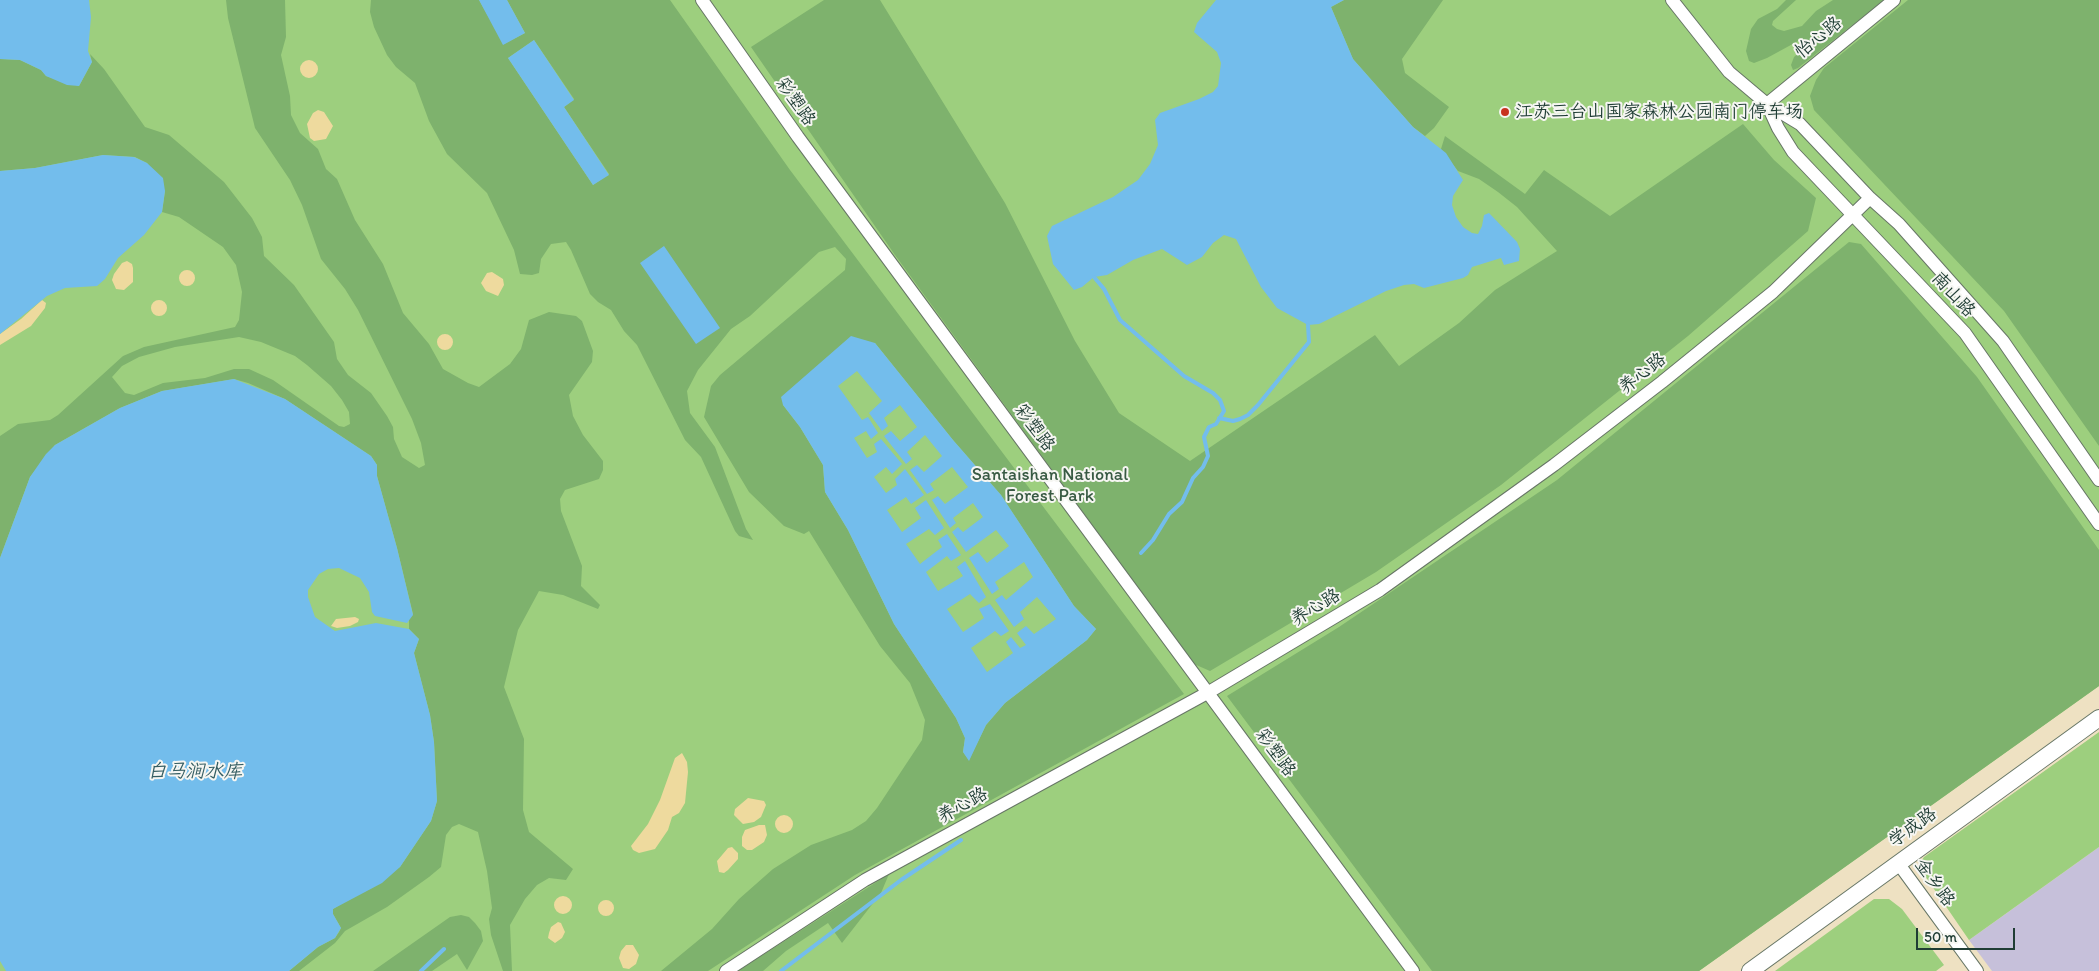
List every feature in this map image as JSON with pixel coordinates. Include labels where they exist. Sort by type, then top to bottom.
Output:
[{"type":"street","name":"彩塑路","points":[[702,0],[804,145],[1413,971]]},
{"type":"street","name":"南山路","points":[[1672,0],[1729,72],[1767,104],[1800,124],[1870,198],[1899,224],[2003,341],[2099,480]]},
{"type":"street","name":"怡心路","points":[[1767,104],[1894,0]]},
{"type":"street","name":"南山路","points":[[1767,104],[1778,128],[1793,152],[1854,214],[1965,334],[2099,524]]},
{"type":"street","name":"养心路","points":[[726,971],[865,880],[1209,692],[1380,590],[1554,465],[1773,292],[1870,198]]},
{"type":"street","name":"学成路","points":[[1750,971],[2099,718]]},
{"type":"street","name":"金乡路","points":[[1898,863],[1977,971]]},
{"type":"shaded area","points":[[2099,847],[2099,971],[1992,971],[1969,940]]},
{"type":"green space","name":"Santaishan National Forest Park","points":[[0,0],[2099,0],[2099,686],[1699,971],[0,971]]},
{"type":"green space","points":[[226,0],[285,0],[286,37],[281,55],[290,96],[291,115],[300,133],[318,149],[326,169],[337,179],[355,220],[383,264],[403,313],[429,344],[443,369],[479,387],[510,364],[521,349],[529,320],[549,312],[576,316],[582,321],[593,351],[592,362],[569,395],[573,416],[583,435],[603,461],[603,470],[599,479],[565,490],[560,499],[561,511],[582,566],[581,586],[600,605],[598,609],[563,595],[539,591],[518,630],[504,687],[524,739],[523,810],[529,832],[573,869],[566,880],[549,878],[537,885],[525,899],[510,925],[512,971],[503,971],[491,935],[489,919],[492,908],[487,871],[478,832],[459,824],[452,827],[446,835],[441,867],[387,907],[345,931],[335,943],[299,971],[289,971],[318,947],[335,938],[341,928],[333,914],[333,909],[400,867],[431,821],[437,801],[434,742],[430,715],[414,653],[419,639],[409,629],[409,619],[413,614],[377,476],[377,465],[371,456],[285,399],[248,383],[234,379],[162,391],[120,408],[55,445],[30,477],[0,558],[0,436],[18,424],[50,420],[58,415],[123,356],[144,347],[235,327],[239,320],[242,292],[236,265],[223,247],[179,217],[162,212],[165,191],[147,163],[135,157],[103,155],[35,168],[0,171],[0,59],[20,60],[41,70],[46,76],[79,86],[92,62],[90,54],[104,69],[145,127],[169,135],[224,182],[252,218],[262,237],[264,256],[294,285],[334,342],[337,359],[348,375],[371,393],[387,416],[393,427],[394,439],[402,457],[419,468],[425,465],[421,443],[412,419],[358,310],[345,289],[321,259],[302,205],[290,180],[255,128],[228,18]],"holes":[[[239,337],[261,342],[295,356],[331,386],[349,412],[350,424],[344,427],[339,426],[273,380],[249,369],[234,369],[205,378],[163,383],[134,395],[125,393],[112,377],[122,366],[139,357],[175,347]]]},
{"type":"green space","points":[[371,0],[479,0],[504,44],[525,33],[507,0],[670,0],[790,170],[1184,694],[855,875],[708,971],[661,971],[712,929],[739,899],[773,869],[811,845],[852,830],[866,821],[877,808],[922,740],[925,720],[910,683],[880,646],[809,531],[804,534],[784,526],[749,492],[704,417],[711,386],[720,375],[845,270],[846,259],[835,247],[819,252],[750,316],[731,329],[698,370],[687,391],[690,413],[715,447],[746,529],[753,540],[739,536],[701,457],[685,440],[637,345],[624,331],[611,310],[598,302],[590,294],[566,242],[551,244],[541,259],[539,273],[532,275],[520,274],[514,250],[487,193],[447,154],[429,121],[415,83],[396,67],[387,55],[374,27],[370,12]],"holes":[[[534,40],[574,99],[564,107],[609,174],[593,185],[508,58]],[[875,343],[953,440],[1001,495],[1074,606],[1096,629],[1087,640],[1005,703],[986,725],[969,760],[963,752],[965,738],[956,718],[894,624],[848,530],[825,492],[823,465],[800,427],[783,405]]]},
{"type":"green space","points":[[824,0],[880,0],[1005,203],[1075,341],[1119,413],[1190,461],[1375,335],[1399,366],[1459,323],[1495,290],[1557,251],[1517,207],[1479,179],[1458,171],[1441,149],[1445,136],[1525,194],[1544,170],[1610,216],[1743,124],[1774,160],[1816,198],[1808,231],[1688,336],[1501,485],[1376,572],[1210,671],[1194,664],[895,255],[751,47]]},
{"type":"green space","points":[[1344,0],[1443,0],[1402,59],[1405,73],[1449,107],[1434,128],[1425,136],[1413,127],[1353,59],[1331,7]]},
{"type":"green space","points":[[1786,0],[1796,0],[1773,21],[1772,25],[1784,31],[1802,26],[1816,11],[1833,0],[1884,0],[1798,68],[1793,70],[1791,65],[1794,57],[1804,48],[1805,44],[1800,40],[1767,58],[1754,63],[1749,61],[1746,51],[1751,29],[1758,19],[1777,9]]},
{"type":"green space","points":[[1908,0],[2099,0],[2099,446],[2004,311],[1814,110],[1810,96],[1816,80],[1824,68]]},
{"type":"green space","points":[[1849,242],[1861,244],[1977,377],[2099,550],[2099,686],[1699,971],[1432,971],[1227,696],[1339,627],[1557,480]]},
{"type":"green space","points":[[2099,732],[2099,847],[1969,940],[1921,870],[1920,863],[1924,857]]},
{"type":"green space","points":[[889,874],[881,893],[842,943],[828,923],[786,951],[763,971],[738,971]]},
{"type":"green space","points":[[1874,899],[1889,899],[1902,909],[1944,965],[1936,971],[1775,971]]},
{"type":"green space","points":[[461,915],[469,917],[475,923],[481,931],[483,941],[467,970],[457,954],[432,971],[373,971],[450,917]]},
{"type":"sand","points":[[309,60],[317,65],[318,69],[313,77],[309,78],[301,73],[300,69],[305,61]]},
{"type":"sand","points":[[318,110],[324,112],[333,126],[326,139],[314,141],[310,138],[307,124],[313,113]]},
{"type":"sand","points":[[127,261],[132,264],[133,282],[124,290],[116,289],[112,280],[114,274],[122,263]]},
{"type":"sand","points":[[187,270],[195,278],[187,286],[179,278]]},
{"type":"sand","points":[[492,272],[503,279],[504,285],[498,296],[486,291],[481,283],[487,273]]},
{"type":"sand","points":[[42,300],[46,303],[45,308],[31,326],[0,345],[0,334],[21,319]]},
{"type":"sand","points":[[156,300],[162,300],[167,305],[165,314],[156,316],[151,311],[151,305]]},
{"type":"sand","points":[[445,334],[453,342],[445,350],[437,342]]},
{"type":"sand","points":[[355,617],[359,619],[358,622],[350,626],[337,628],[331,626],[336,619]]},
{"type":"sand","points":[[682,753],[687,762],[688,772],[685,803],[679,813],[672,817],[668,830],[655,849],[639,853],[633,850],[631,846],[648,824],[660,800],[675,758]]},
{"type":"sand","points":[[748,798],[764,801],[766,805],[761,817],[754,822],[743,824],[734,815],[735,809]]},
{"type":"sand","points":[[784,815],[790,818],[793,824],[790,830],[784,833],[778,830],[775,824],[778,818]]},
{"type":"sand","points":[[765,825],[767,835],[764,842],[752,850],[747,850],[742,846],[742,837],[745,830]]},
{"type":"sand","points":[[732,847],[738,853],[738,859],[724,873],[719,872],[717,861],[728,848]]},
{"type":"sand","points":[[559,896],[567,896],[572,901],[570,912],[559,914],[554,909],[554,901]]},
{"type":"sand","points":[[606,900],[612,902],[614,908],[612,914],[606,916],[600,914],[598,908],[600,902]]},
{"type":"sand","points":[[558,922],[561,923],[565,932],[562,938],[555,943],[548,938],[551,927]]},
{"type":"sand","points":[[626,945],[633,945],[639,955],[636,964],[629,969],[623,968],[619,958],[621,951]]},
{"type":"water","points":[[0,0],[89,0],[91,17],[88,51],[92,62],[79,86],[67,85],[46,76],[41,70],[20,60],[0,59]]},
{"type":"water","points":[[479,0],[507,0],[525,33],[503,45]]},
{"type":"water","points":[[1216,0],[1344,0],[1331,7],[1353,59],[1413,127],[1446,153],[1463,180],[1453,196],[1452,205],[1456,217],[1463,227],[1472,233],[1478,234],[1484,215],[1489,213],[1517,242],[1520,249],[1519,261],[1504,265],[1501,258],[1472,267],[1468,275],[1463,278],[1424,288],[1414,284],[1404,285],[1386,291],[1319,324],[1308,325],[1277,308],[1261,287],[1236,239],[1224,235],[1213,243],[1202,257],[1187,265],[1162,249],[1133,260],[1107,275],[1094,277],[1082,287],[1074,290],[1053,264],[1047,236],[1052,226],[1113,197],[1138,180],[1150,164],[1158,145],[1155,120],[1160,113],[1199,99],[1213,92],[1218,86],[1221,63],[1217,52],[1194,32],[1197,23]]},
{"type":"water","points":[[534,40],[574,100],[564,107],[609,175],[593,185],[508,58]]},
{"type":"water","points":[[103,155],[134,157],[147,163],[163,178],[165,191],[162,212],[144,235],[118,258],[105,279],[97,286],[65,288],[47,296],[0,334],[0,171],[35,168]]},
{"type":"water","points":[[664,246],[720,328],[696,344],[640,263]]},
{"type":"water","points":[[851,336],[875,343],[953,440],[1001,495],[1074,606],[1096,629],[1087,640],[1005,703],[986,725],[969,761],[963,752],[965,738],[956,718],[894,624],[848,530],[825,492],[823,465],[800,427],[783,405],[781,397]],"holes":[[[857,371],[882,401],[869,413],[882,431],[888,426],[884,418],[900,405],[917,427],[900,441],[891,431],[884,436],[906,464],[912,459],[907,452],[925,435],[942,456],[924,472],[917,465],[910,470],[927,494],[934,490],[930,484],[952,467],[968,487],[945,504],[938,496],[932,500],[950,528],[956,523],[953,518],[973,503],[983,517],[963,532],[958,527],[952,532],[966,552],[996,530],[1009,546],[987,563],[978,552],[969,558],[992,594],[999,589],[995,582],[1024,562],[1033,577],[1006,600],[1002,595],[995,600],[1014,627],[1024,619],[1020,612],[1037,597],[1056,619],[1034,634],[1026,626],[1017,633],[1026,645],[1020,648],[1011,637],[1006,642],[1013,653],[987,672],[971,648],[995,631],[1001,636],[1009,631],[990,604],[979,609],[984,618],[963,632],[947,609],[970,594],[979,603],[986,597],[965,561],[957,567],[963,576],[938,591],[926,572],[947,556],[951,561],[961,555],[947,534],[938,540],[942,547],[920,564],[906,544],[929,529],[935,535],[944,528],[926,500],[915,508],[921,518],[902,532],[887,510],[906,497],[911,504],[924,495],[905,469],[895,479],[897,485],[886,493],[874,477],[886,467],[892,474],[902,464],[881,439],[874,444],[877,452],[867,458],[854,438],[866,431],[871,439],[878,433],[868,417],[862,420],[838,386]]]},
{"type":"water","name":"白马涧水库","points":[[234,379],[285,399],[371,456],[377,465],[377,476],[413,615],[407,623],[375,616],[372,612],[369,592],[360,578],[339,568],[328,569],[319,574],[308,590],[308,597],[315,617],[335,631],[376,623],[409,629],[419,639],[414,653],[430,715],[434,742],[437,801],[431,821],[400,867],[382,883],[333,909],[333,914],[341,928],[335,938],[318,947],[289,971],[6,971],[0,961],[0,558],[30,477],[46,454],[55,445],[120,408],[162,391]]},
{"type":"waterway","points":[[1094,277],[1104,289],[1120,320],[1184,376],[1213,393],[1220,400],[1224,411],[1216,424],[1209,427],[1204,437],[1208,456],[1203,467],[1193,478],[1182,502],[1169,514],[1153,540],[1141,553]]},
{"type":"waterway","points":[[1219,418],[1233,421],[1240,419],[1248,415],[1258,405],[1309,342],[1308,325]]},
{"type":"waterway","points":[[781,971],[901,880],[961,840]]},
{"type":"waterway","points":[[421,971],[444,949]]},
{"type":"place","name":"江苏三台山国家森林公园南门停车场","points":[[1505,112]]}]
